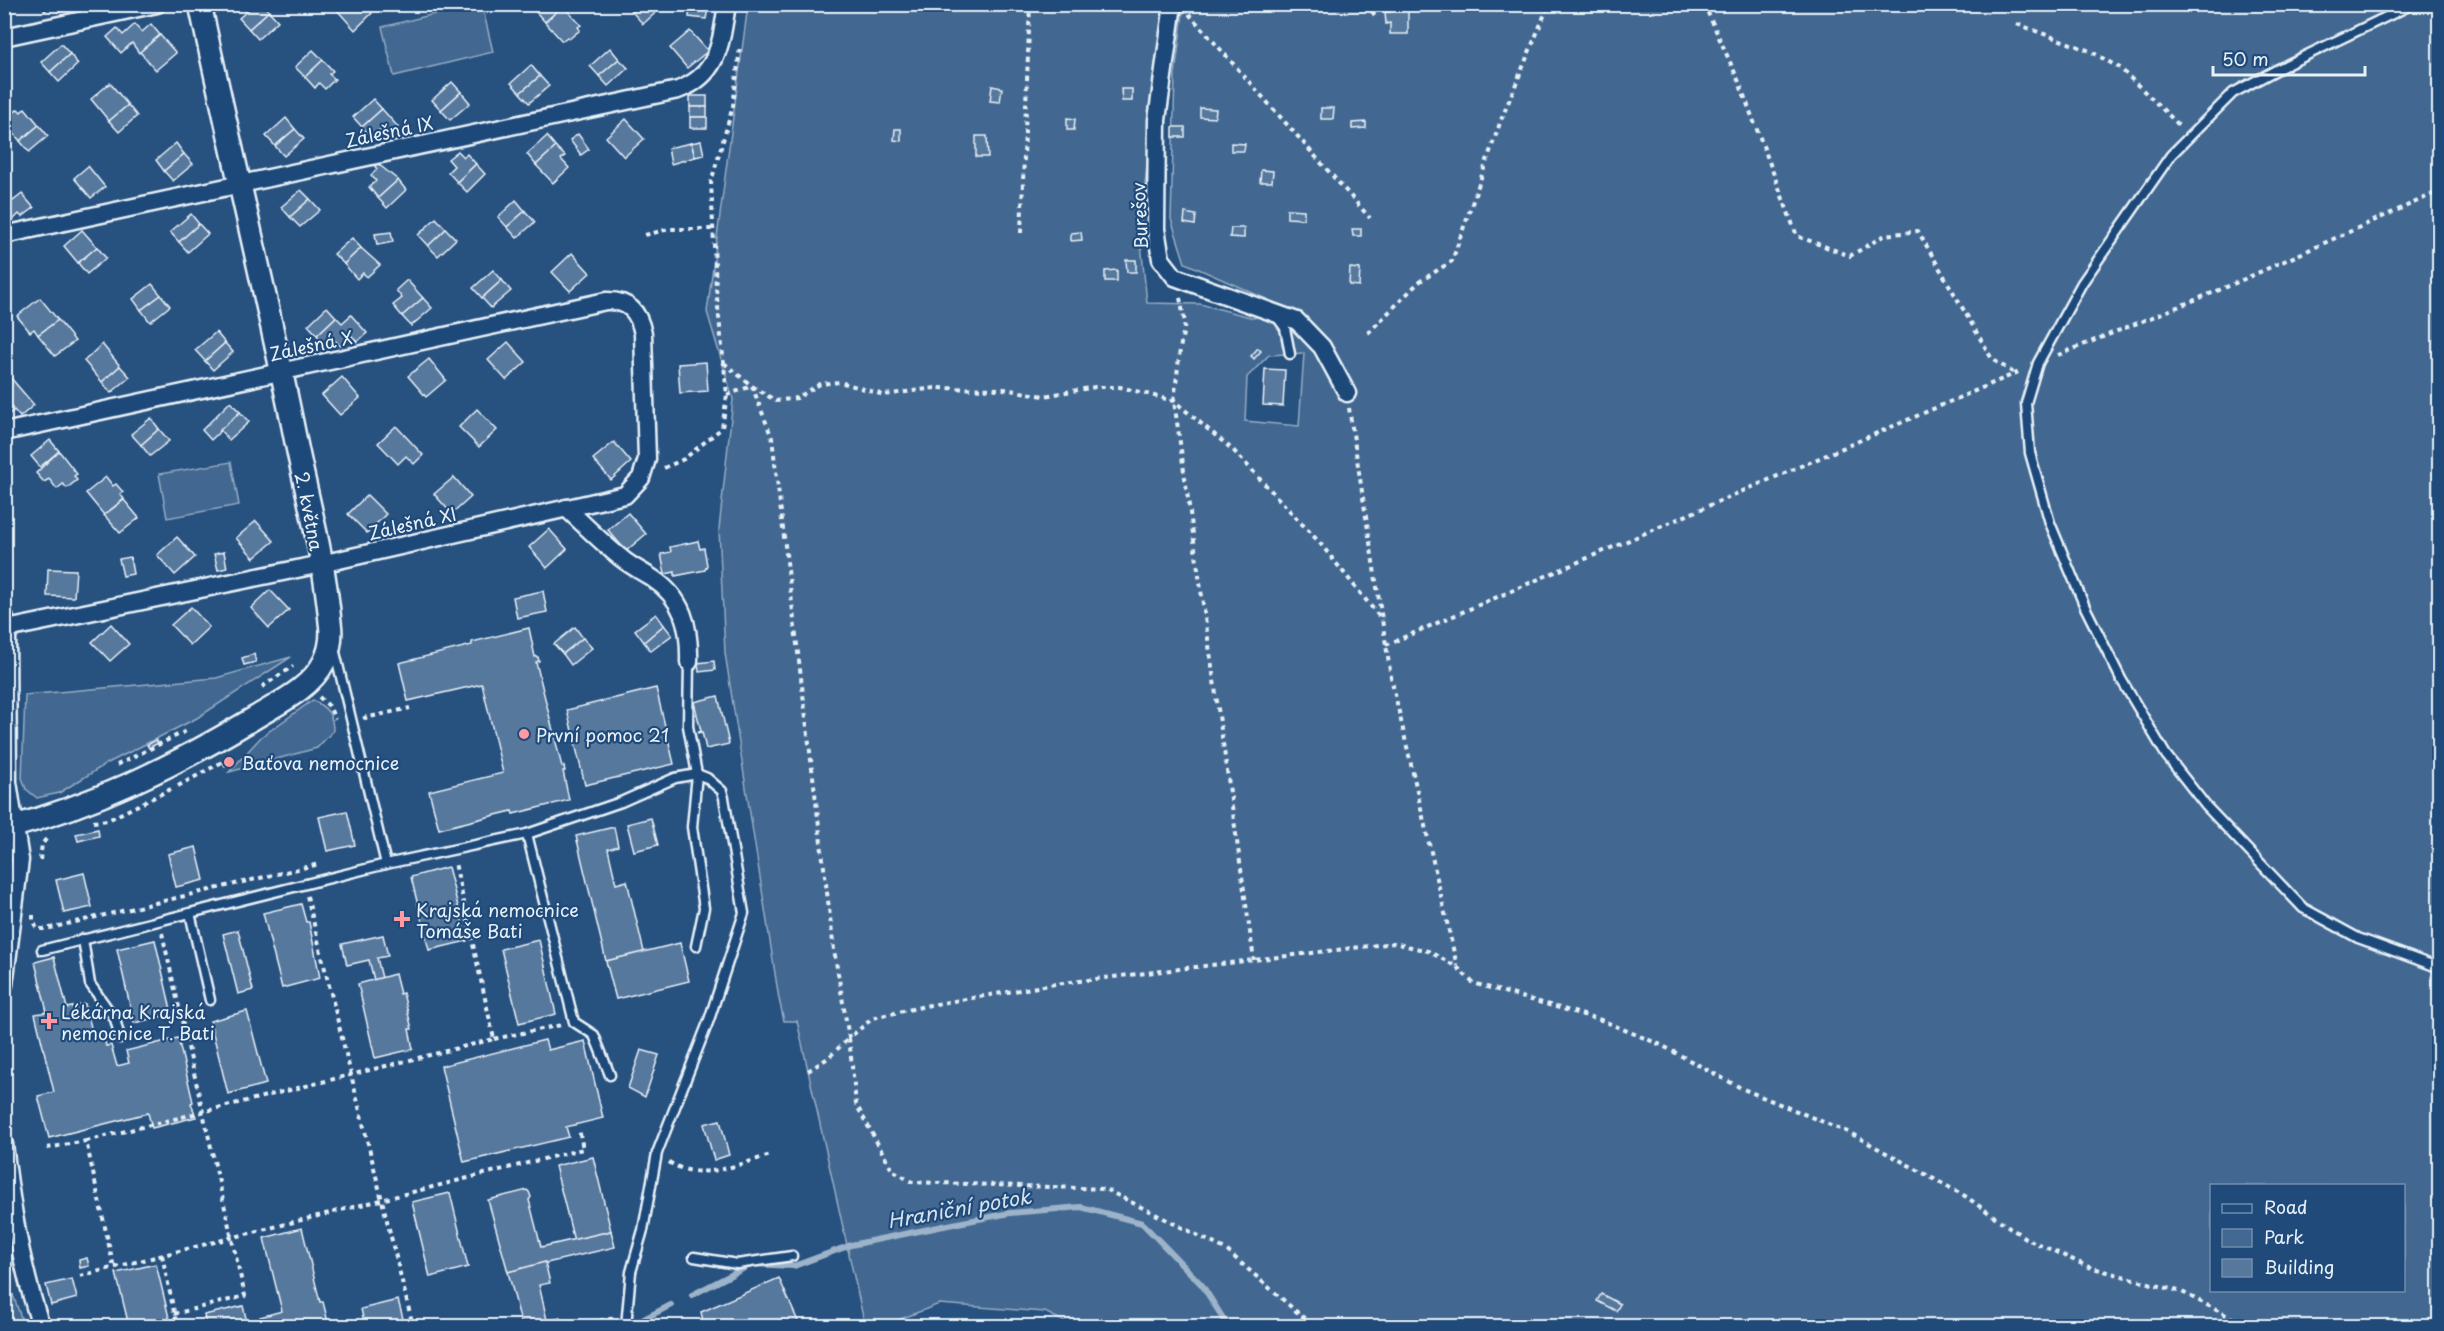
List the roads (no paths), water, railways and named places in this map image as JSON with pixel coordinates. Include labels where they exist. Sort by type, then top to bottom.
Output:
[{"type":"street","points":[[4,38],[157,4]]},
{"type":"street","name":"2. května","points":[[10,827],[74,808],[137,782],[223,737],[305,685],[322,667],[328,654],[331,633],[321,564],[282,371],[238,183],[200,4]]},
{"type":"street","name":"Zálešná IX","points":[[4,235],[686,87],[706,74],[715,60],[727,4]]},
{"type":"street","name":"Burešov","points":[[1173,4],[1157,120],[1156,229],[1161,260],[1175,277],[1273,312]]},
{"type":"street","name":"Zálešná X","points":[[4,432],[606,301],[627,304],[638,318],[643,333],[647,459],[641,478]]},
{"type":"street","points":[[1273,312],[1298,321],[1322,347],[1347,393]]},
{"type":"street","name":"Zálešná XI","points":[[6,622],[321,564],[621,496],[633,488],[641,478]]},
{"type":"street","points":[[566,508],[624,560],[672,594],[679,603],[687,622],[689,662]]},
{"type":"street","points":[[4,985],[20,880],[20,851],[10,827],[6,622]]},
{"type":"street","points":[[4,1144],[14,1219],[27,1286],[41,1326]]},
{"type":"lane","points":[[2413,4],[2233,93],[2171,155],[2082,283],[2038,363],[2026,402],[2030,453],[2050,523],[2085,607],[2121,679],[2166,755],[2206,806],[2303,908],[2358,938],[2439,968]]},
{"type":"lane","points":[[1273,312],[1285,328],[1290,354]]},
{"type":"lane","points":[[331,633],[386,864]]},
{"type":"lane","points":[[689,662],[688,726],[697,774],[692,827],[704,908],[696,945]]},
{"type":"lane","points":[[42,950],[386,864],[527,834],[621,802],[675,778],[697,774],[707,778],[717,785],[724,798],[744,913],[709,1020],[657,1154],[643,1230],[631,1272],[625,1316],[626,1326]]},
{"type":"lane","points":[[527,834],[574,1022],[594,1035],[610,1075]]},
{"type":"lane","points":[[190,913],[210,1000]]},
{"type":"lane","points":[[83,939],[90,984],[115,1019],[120,1038]]},
{"type":"lane","points":[[694,1257],[737,1264],[792,1256]]},
{"type":"waterway","name":"Hraniční potok","points":[[692,1295],[752,1264],[794,1266],[851,1245],[1010,1213],[1081,1207],[1142,1223],[1202,1285],[1228,1326]]},
{"type":"waterway","name":"Hraniční potok","points":[[632,1325],[671,1305]]},
{"type":"waterway","name":"Hraniční potok","points":[[1251,1326],[1261,1323],[1262,1326]]},
{"type":"place","name":"První pomoc 21","points":[[524,734]]},
{"type":"place","name":"Baťova nemocnice","points":[[229,762]]},
{"type":"place","name":"Krajská nemocnice Tomáše Bati","points":[[402,919]]},
{"type":"place","name":"Lékárna Krajská nemocnice T. Bati","points":[[49,1021]]}]
